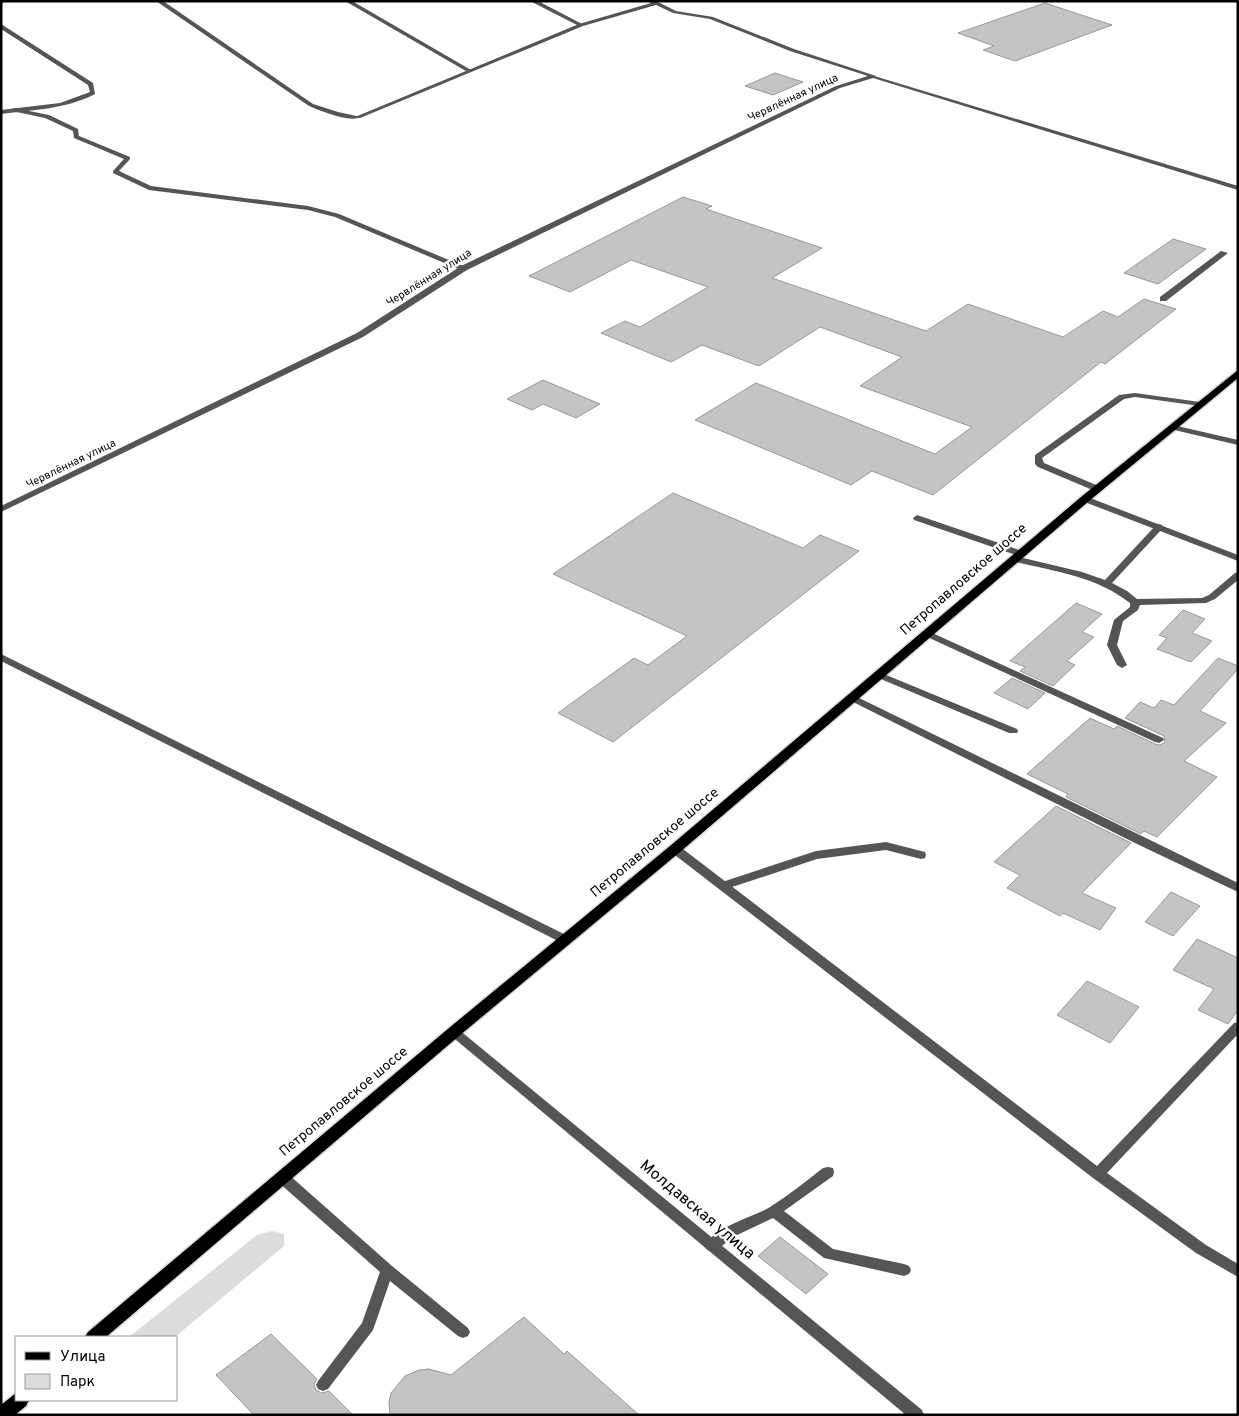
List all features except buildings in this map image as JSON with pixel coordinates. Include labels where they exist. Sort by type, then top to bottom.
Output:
[{"type":"main road","name":"Петропавловское шоссе","points":[[95,1336],[454,1032],[676,849],[1085,499],[1238,373]]},
{"type":"main road","points":[[2,1415],[19,1401]]},
{"type":"street","points":[[159,1],[311,105],[337,114],[358,117],[581,25],[653,3],[674,12],[711,18],[792,50],[873,76],[1238,188]]},
{"type":"street","points":[[348,1],[468,70]]},
{"type":"street","points":[[533,1],[581,25]]},
{"type":"street","points":[[1,26],[91,84],[93,94],[84,99],[61,105],[1,112]]},
{"type":"street","name":"Червлённая улица","points":[[1,509],[360,335],[464,268],[838,88],[873,76]]},
{"type":"street","points":[[14,110],[47,116],[76,130],[76,137],[128,158],[115,172],[149,188],[298,207],[337,215],[464,268]]},
{"type":"street","points":[[1163,299],[1224,253]]},
{"type":"street","points":[[1098,489],[1041,465],[1038,462],[1038,457],[1122,397],[1135,395],[1200,404]]},
{"type":"street","points":[[1173,427],[1238,443]]},
{"type":"street","points":[[1085,499],[1238,558]]},
{"type":"street","points":[[917,518],[1018,556],[1106,584],[1128,595],[1135,602],[1135,608],[1119,620],[1112,645],[1122,665]]},
{"type":"street","points":[[1106,584],[1159,527]]},
{"type":"street","points":[[1135,602],[1203,601],[1212,597],[1238,575]]},
{"type":"street","points":[[928,634],[1159,740]]},
{"type":"street","points":[[1,657],[566,940]]},
{"type":"street","points":[[879,675],[1013,731]]},
{"type":"street","points":[[852,698],[954,746],[1144,844],[1238,888]]},
{"type":"street","points":[[723,886],[816,855],[886,846],[921,855]]},
{"type":"street","points":[[676,849],[1098,1174],[1201,1249],[1238,1271]]},
{"type":"street","points":[[1098,1174],[1238,1026]]},
{"type":"street","name":"Молдавская улица","points":[[454,1032],[917,1415]]},
{"type":"street","points":[[712,1246],[728,1233],[774,1211],[828,1172]]},
{"type":"street","points":[[282,1178],[387,1270],[463,1332]]},
{"type":"street","points":[[774,1211],[829,1254],[904,1270]]},
{"type":"street","points":[[323,1385],[368,1326],[387,1270]]},
{"type":"green space","points":[[272,1231],[284,1234],[284,1246],[176,1336],[130,1336],[257,1235]]}]
